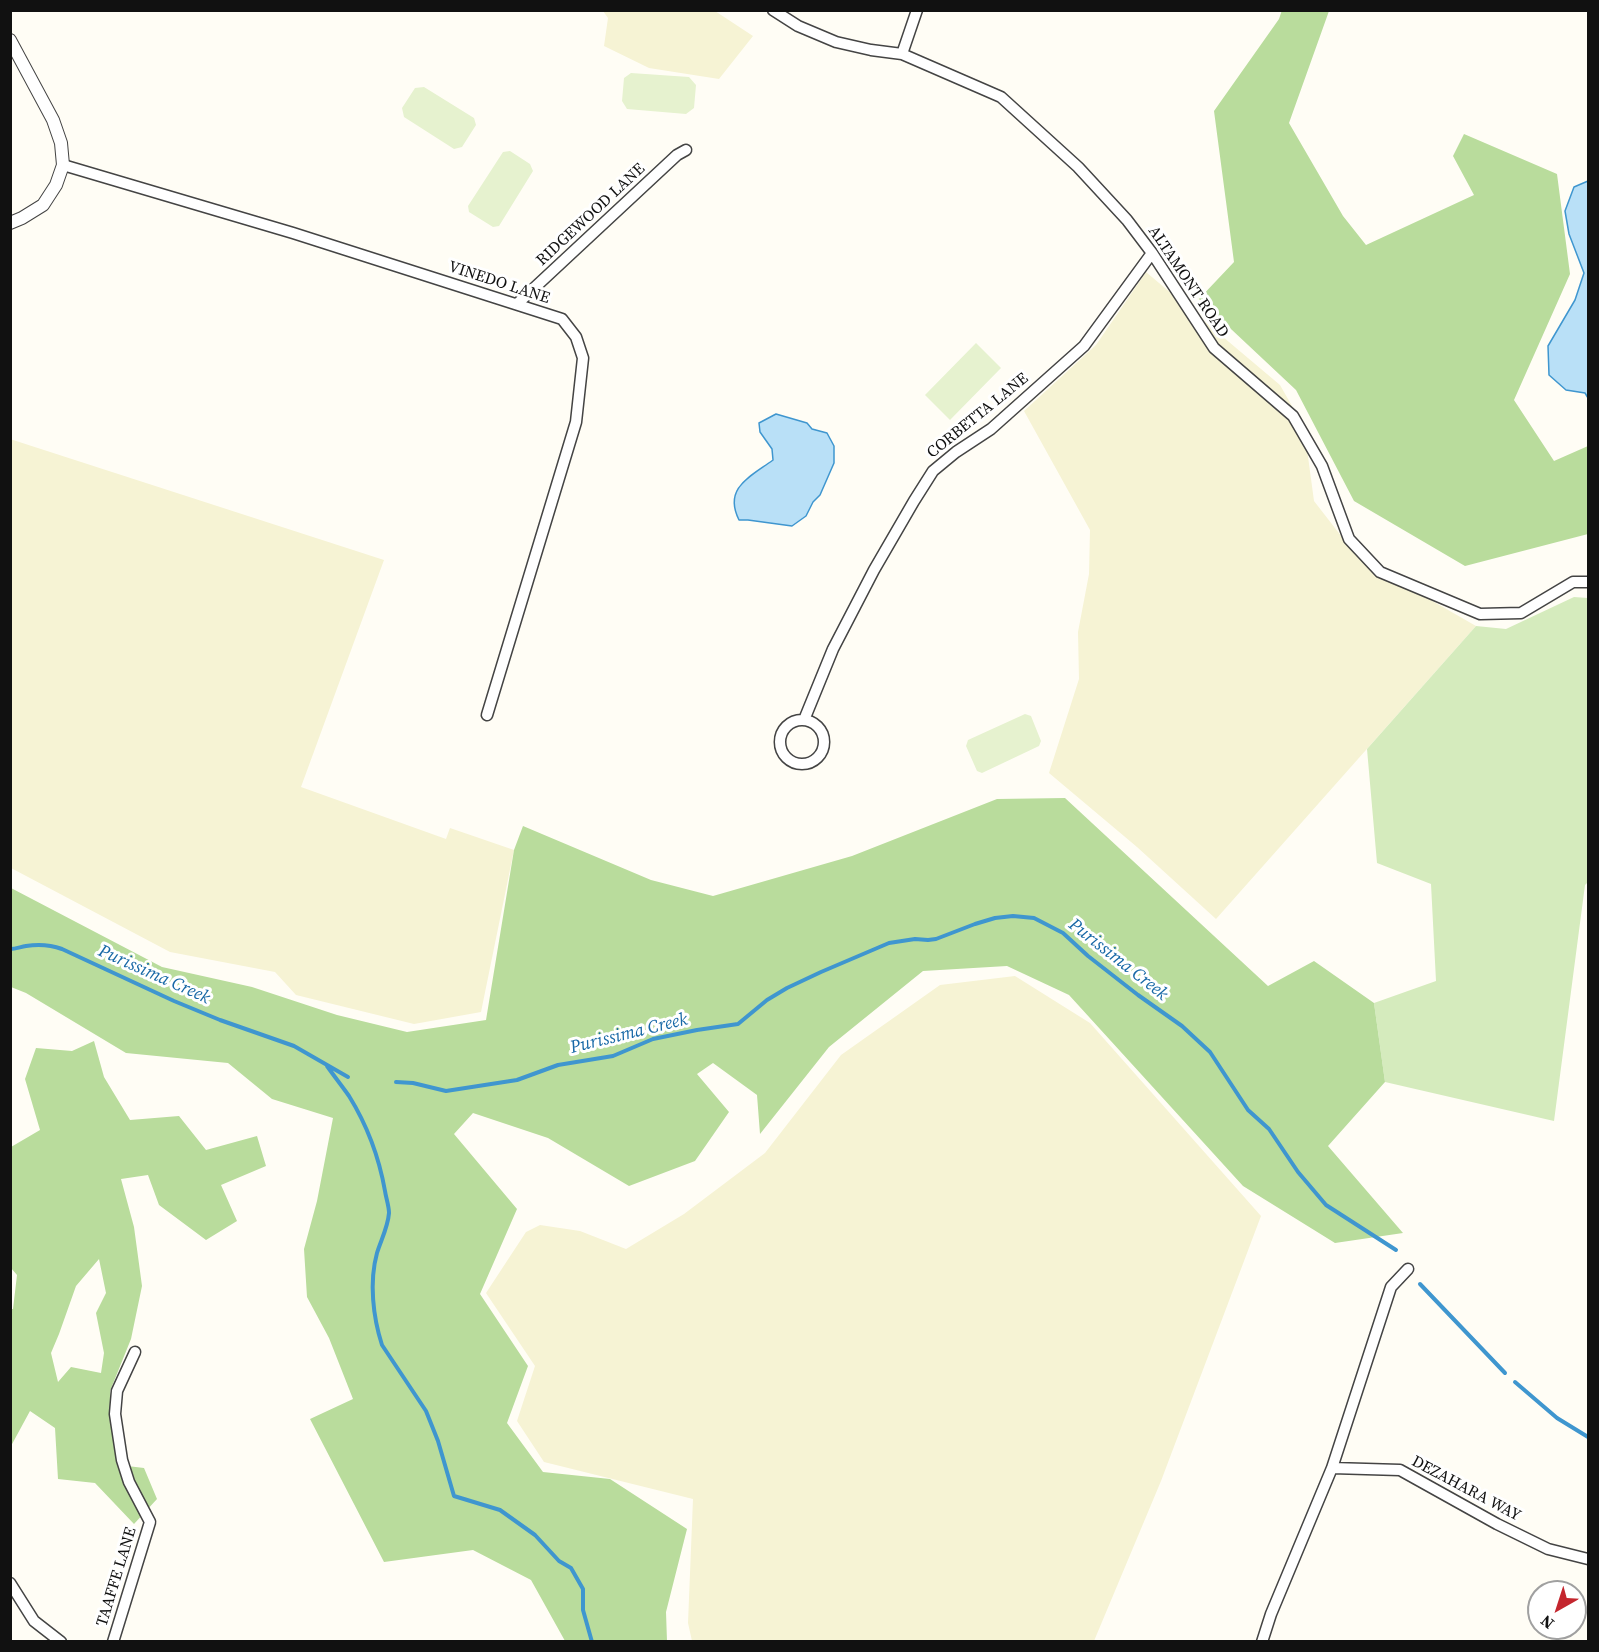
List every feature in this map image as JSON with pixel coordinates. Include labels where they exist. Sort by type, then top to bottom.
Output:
[{"type":"street","name":"ALTAMONT ROAD","points":[[773,10],[798,26],[836,42],[902,54],[1001,98],[1078,167],[1127,220],[1152,253],[1214,348],[1293,416],[1322,466],[1349,539],[1380,572],[1480,614],[1521,613],[1573,582],[1588,582]]},
{"type":"street","points":[[902,54],[917,10]]},
{"type":"street","points":[[10,40],[53,120],[61,142],[63,165],[56,185],[43,204],[10,223]]},
{"type":"street","name":"RIDGEWOOD LANE","points":[[517,304],[677,155],[686,150]]},
{"type":"street","name":"VINEDO LANE","points":[[63,165],[259,223],[562,319],[576,337],[584,358],[576,422],[487,715]]},
{"type":"street","name":"CORBETTA LANE","points":[[804,720],[833,649],[914,501],[933,471],[956,452],[991,429],[1084,346],[1152,253]]},
{"type":"street","points":[[804,720],[817,726],[821,731],[824,745],[822,752],[812,761],[798,763],[786,756],[780,743],[784,729],[790,724],[804,720]]},
{"type":"street","points":[[1262,1641],[1332,1468],[1391,1287],[1408,1269]]},
{"type":"street","name":"TAAFFE LANE","points":[[113,1641],[150,1522],[139,1503],[122,1460],[115,1414],[117,1391],[135,1352]]},
{"type":"street","name":"DEZAHARA WAY","points":[[1332,1468],[1400,1470],[1497,1524],[1548,1548],[1588,1559]]},
{"type":"street","points":[[10,1583],[34,1621],[61,1641]]},
{"type":"shaded area","points":[[603,11],[715,11],[753,36],[719,79],[649,68],[604,46],[608,18]]},
{"type":"shaded area","points":[[1146,272],[1280,385],[1304,427],[1314,501],[1359,559],[1476,626],[1216,919],[1137,847],[1049,773],[1079,679],[1078,632],[1089,574],[1090,530],[1024,411],[1096,345]]},
{"type":"shaded area","points":[[10,439],[384,560],[301,787],[446,839],[450,828],[514,850],[481,1012],[414,1024],[296,995],[275,972],[170,952],[11,868]]},
{"type":"shaded area","points":[[1015,976],[1090,1023],[1261,1216],[1161,1481],[1094,1641],[692,1641],[688,1623],[693,1499],[544,1462],[517,1421],[535,1366],[486,1293],[526,1232],[540,1225],[580,1231],[626,1249],[684,1214],[765,1153],[841,1055],[940,985]]},
{"type":"green space","points":[[1282,10],[1329,11],[1289,123],[1343,216],[1366,245],[1474,195],[1453,156],[1464,134],[1557,174],[1570,274],[1514,400],[1554,461],[1588,446],[1588,534],[1465,566],[1354,501],[1296,390],[1199,299],[1234,262],[1214,111],[1279,19]]},
{"type":"green space","points":[[631,73],[689,77],[696,85],[694,108],[686,114],[627,109],[622,101],[624,78]]},
{"type":"green space","points":[[424,87],[474,118],[476,125],[462,147],[454,149],[404,117],[402,108],[415,88]]},
{"type":"green space","points":[[510,151],[530,164],[533,171],[499,226],[493,227],[469,212],[468,206],[503,152]]},
{"type":"green space","points":[[976,343],[1001,368],[950,420],[925,395]]},
{"type":"green space","points":[[1574,597],[1588,598],[1588,882],[1585,885],[1554,1121],[1385,1082],[1374,1003],[1436,981],[1431,884],[1377,863],[1367,749],[1476,626],[1506,629]]},
{"type":"green space","points":[[1025,714],[1031,716],[1041,741],[1039,746],[982,773],[977,771],[966,746],[968,740]]},
{"type":"green space","points":[[1065,798],[1268,986],[1314,961],[1374,1003],[1385,1082],[1328,1146],[1403,1233],[1335,1243],[1243,1186],[1069,995],[1007,966],[923,971],[829,1047],[760,1134],[757,1095],[713,1063],[697,1074],[729,1112],[695,1161],[629,1186],[548,1138],[473,1113],[454,1134],[517,1209],[480,1294],[528,1366],[507,1423],[543,1472],[610,1479],[687,1529],[666,1612],[667,1641],[565,1641],[531,1580],[473,1550],[384,1562],[310,1419],[353,1399],[329,1338],[307,1297],[304,1249],[317,1201],[333,1118],[272,1099],[228,1063],[126,1053],[26,993],[11,987],[11,888],[162,967],[252,987],[337,1015],[407,1032],[486,1020],[514,850],[523,826],[651,880],[713,896],[852,856],[997,799]]},
{"type":"green space","points":[[94,1041],[104,1077],[130,1120],[179,1116],[206,1150],[257,1136],[266,1166],[221,1185],[237,1221],[206,1240],[159,1205],[148,1175],[121,1179],[134,1227],[142,1286],[131,1339],[110,1391],[119,1465],[144,1468],[157,1499],[134,1524],[95,1483],[58,1479],[55,1428],[30,1411],[11,1446],[10,1309],[13,1309],[17,1275],[11,1268],[11,1147],[40,1130],[25,1079],[36,1048],[72,1051]],"holes":[[[99,1259],[106,1293],[96,1313],[104,1353],[101,1373],[71,1367],[58,1382],[51,1353],[76,1286]]]},
{"type":"water","points":[[1588,181],[1588,398],[1585,393],[1566,390],[1549,375],[1548,346],[1575,300],[1584,273],[1569,234],[1565,211],[1574,187]]},
{"type":"water","points":[[776,414],[807,423],[812,429],[827,433],[834,446],[834,463],[820,495],[813,502],[806,516],[792,526],[739,520],[735,509],[734,500],[741,484],[773,460],[772,449],[760,432],[759,423]]},
{"type":"waterway","name":"Purissima Creek","points":[[396,1082],[413,1083],[446,1091],[517,1080],[558,1065],[613,1056],[653,1039],[738,1024],[767,1000],[787,988],[889,943],[936,939],[995,918],[1013,916],[1034,918],[1063,933],[1088,956],[1182,1026],[1210,1052],[1248,1110],[1269,1129],[1298,1172],[1326,1205],[1396,1250]]},
{"type":"waterway","name":"Purissima Creek","points":[[10,949],[31,945],[62,949],[174,1001],[294,1046],[348,1077]]},
{"type":"waterway","points":[[327,1066],[349,1096],[367,1130],[379,1166],[388,1205],[386,1228],[377,1253],[373,1276],[374,1311],[382,1345],[426,1411],[438,1441],[454,1496],[500,1510],[535,1535],[559,1561],[571,1568],[583,1589],[583,1610],[592,1642]]},
{"type":"waterway","name":"Purissima Creek","points":[[1420,1284],[1505,1373]]},
{"type":"waterway","name":"Purissima Creek","points":[[1515,1382],[1557,1418],[1588,1437]]}]
